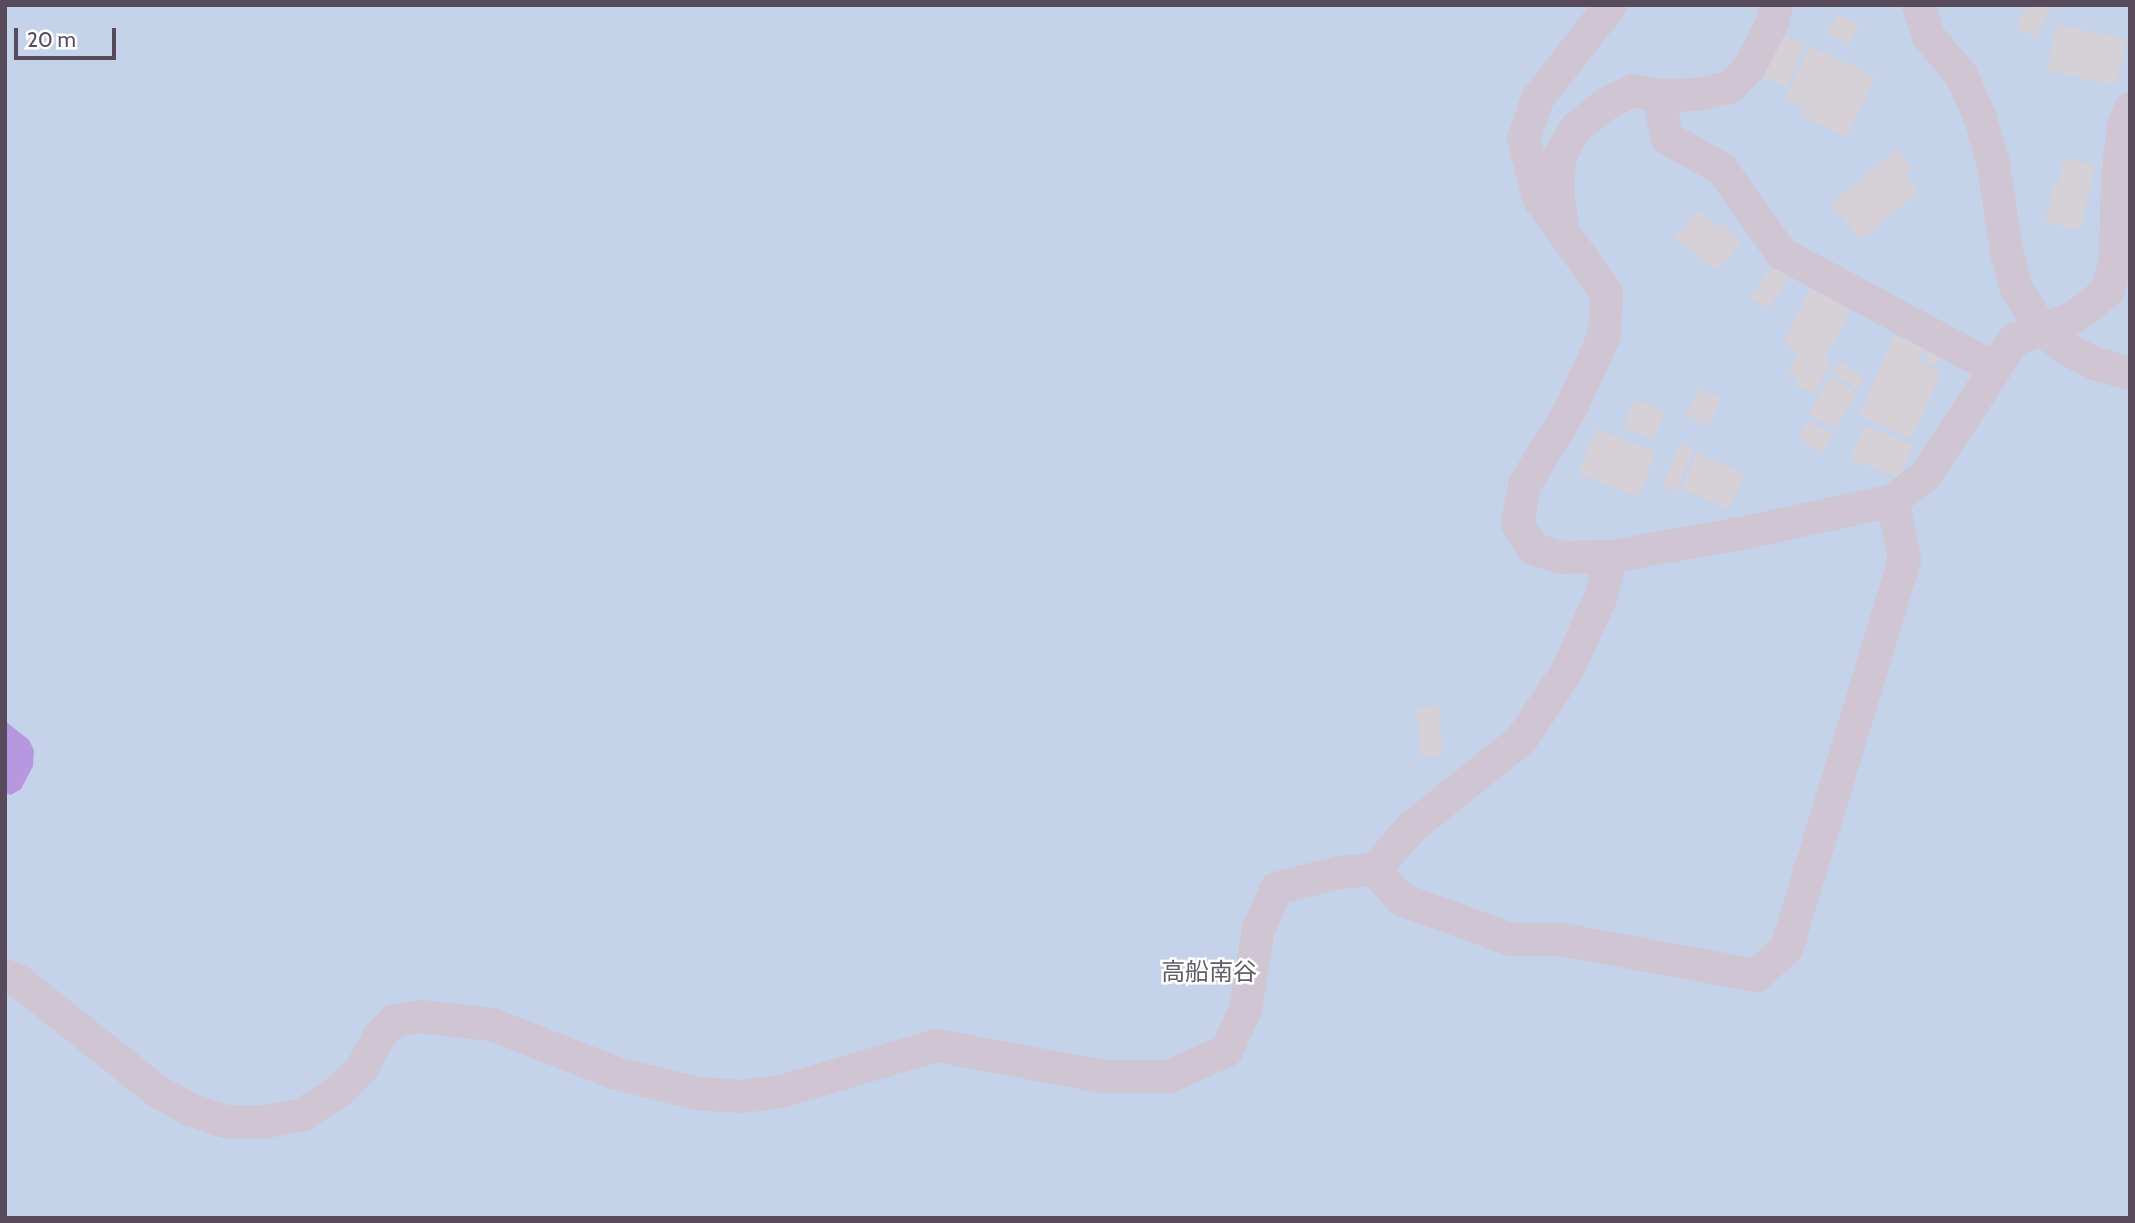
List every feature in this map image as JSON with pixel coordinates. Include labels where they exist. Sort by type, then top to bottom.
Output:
[{"type":"street","points":[[1610,5],[1537,98],[1523,139],[1539,199],[1606,292],[1604,335],[1570,409],[1524,484],[1517,523],[1532,548],[1560,557],[1611,556],[1751,531],[1892,500],[1925,475],[2014,339],[2072,318],[2107,291],[2115,259],[2123,191],[2123,127],[2130,108]]},
{"type":"street","points":[[1563,232],[1557,195],[1559,156],[1576,128],[1606,103],[1633,90],[1658,95],[1698,94],[1729,87],[1749,67],[1772,22],[1776,5]]},
{"type":"street","points":[[1918,5],[1928,36],[1961,75],[1980,118],[1993,164],[2006,251],[2017,288],[2041,328],[2065,348],[2095,363],[2130,374]]},
{"type":"street","points":[[1658,95],[1667,138],[1721,168],[1781,253],[1993,368]]},
{"type":"street","points":[[1374,869],[1401,899],[1511,939],[1561,939],[1756,975],[1786,948],[1904,559],[1892,500]]},
{"type":"street","points":[[5,975],[20,982],[157,1091],[190,1109],[224,1121],[261,1122],[302,1114],[338,1090],[362,1067],[379,1035],[393,1021],[419,1016],[492,1024],[616,1073],[697,1093],[741,1096],[780,1090],[936,1045],[1102,1076],[1169,1076],[1226,1050],[1245,1009],[1258,929],[1276,888],[1339,873],[1374,869],[1411,827],[1521,739],[1567,670],[1600,597],[1611,556]]},
{"type":"shaded area","points":[[5,5],[2130,5],[2130,1218],[5,1218]]},
{"type":"shaded area","points":[[5,721],[29,740],[34,750],[33,766],[21,789],[11,795],[5,793]]},
{"type":"building","points":[[2027,5],[2051,5],[2036,37],[2016,28]]},
{"type":"building","points":[[1837,14],[1859,25],[1850,45],[1827,34]]},
{"type":"building","points":[[2057,24],[2126,40],[2116,86],[2046,70]]},
{"type":"building","points":[[1778,32],[1805,44],[1786,87],[1759,75]]},
{"type":"building","points":[[1810,46],[1876,77],[1847,137],[1800,115],[1803,108],[1785,99]]},
{"type":"building","points":[[1897,149],[1913,168],[1905,174],[1919,192],[1861,240],[1831,204]]},
{"type":"building","points":[[2064,158],[2095,165],[2080,230],[2045,222],[2054,184],[2057,186]]},
{"type":"building","points":[[1698,210],[1718,226],[1721,223],[1742,241],[1716,271],[1675,237]]},
{"type":"building","points":[[1772,266],[1789,278],[1767,309],[1750,297]]},
{"type":"building","points":[[1810,288],[1851,307],[1825,360],[1830,362],[1815,395],[1795,385],[1798,377],[1788,373],[1798,351],[1784,344]]},
{"type":"building","points":[[1894,335],[1924,348],[1918,362],[1941,372],[1912,439],[1859,415]]},
{"type":"building","points":[[1930,347],[1942,352],[1936,367],[1924,362]]},
{"type":"building","points":[[1839,362],[1864,377],[1857,389],[1832,374]]},
{"type":"building","points":[[1830,377],[1857,393],[1835,429],[1808,413]]},
{"type":"building","points":[[1699,388],[1721,399],[1708,426],[1685,415]]},
{"type":"building","points":[[1634,400],[1665,412],[1654,440],[1623,428]]},
{"type":"building","points":[[1809,420],[1833,434],[1823,452],[1798,438]]},
{"type":"building","points":[[1864,425],[1913,445],[1900,478],[1851,458]]},
{"type":"building","points":[[1596,428],[1656,452],[1638,498],[1578,473]]},
{"type":"building","points":[[1680,444],[1694,450],[1676,492],[1662,486]]},
{"type":"building","points":[[1697,453],[1745,474],[1729,510],[1681,489]]},
{"type":"building","points":[[1439,706],[1442,755],[1420,756],[1417,708]]},
{"type":"district","name":"高船南谷","points":[[1209,972]]}]
